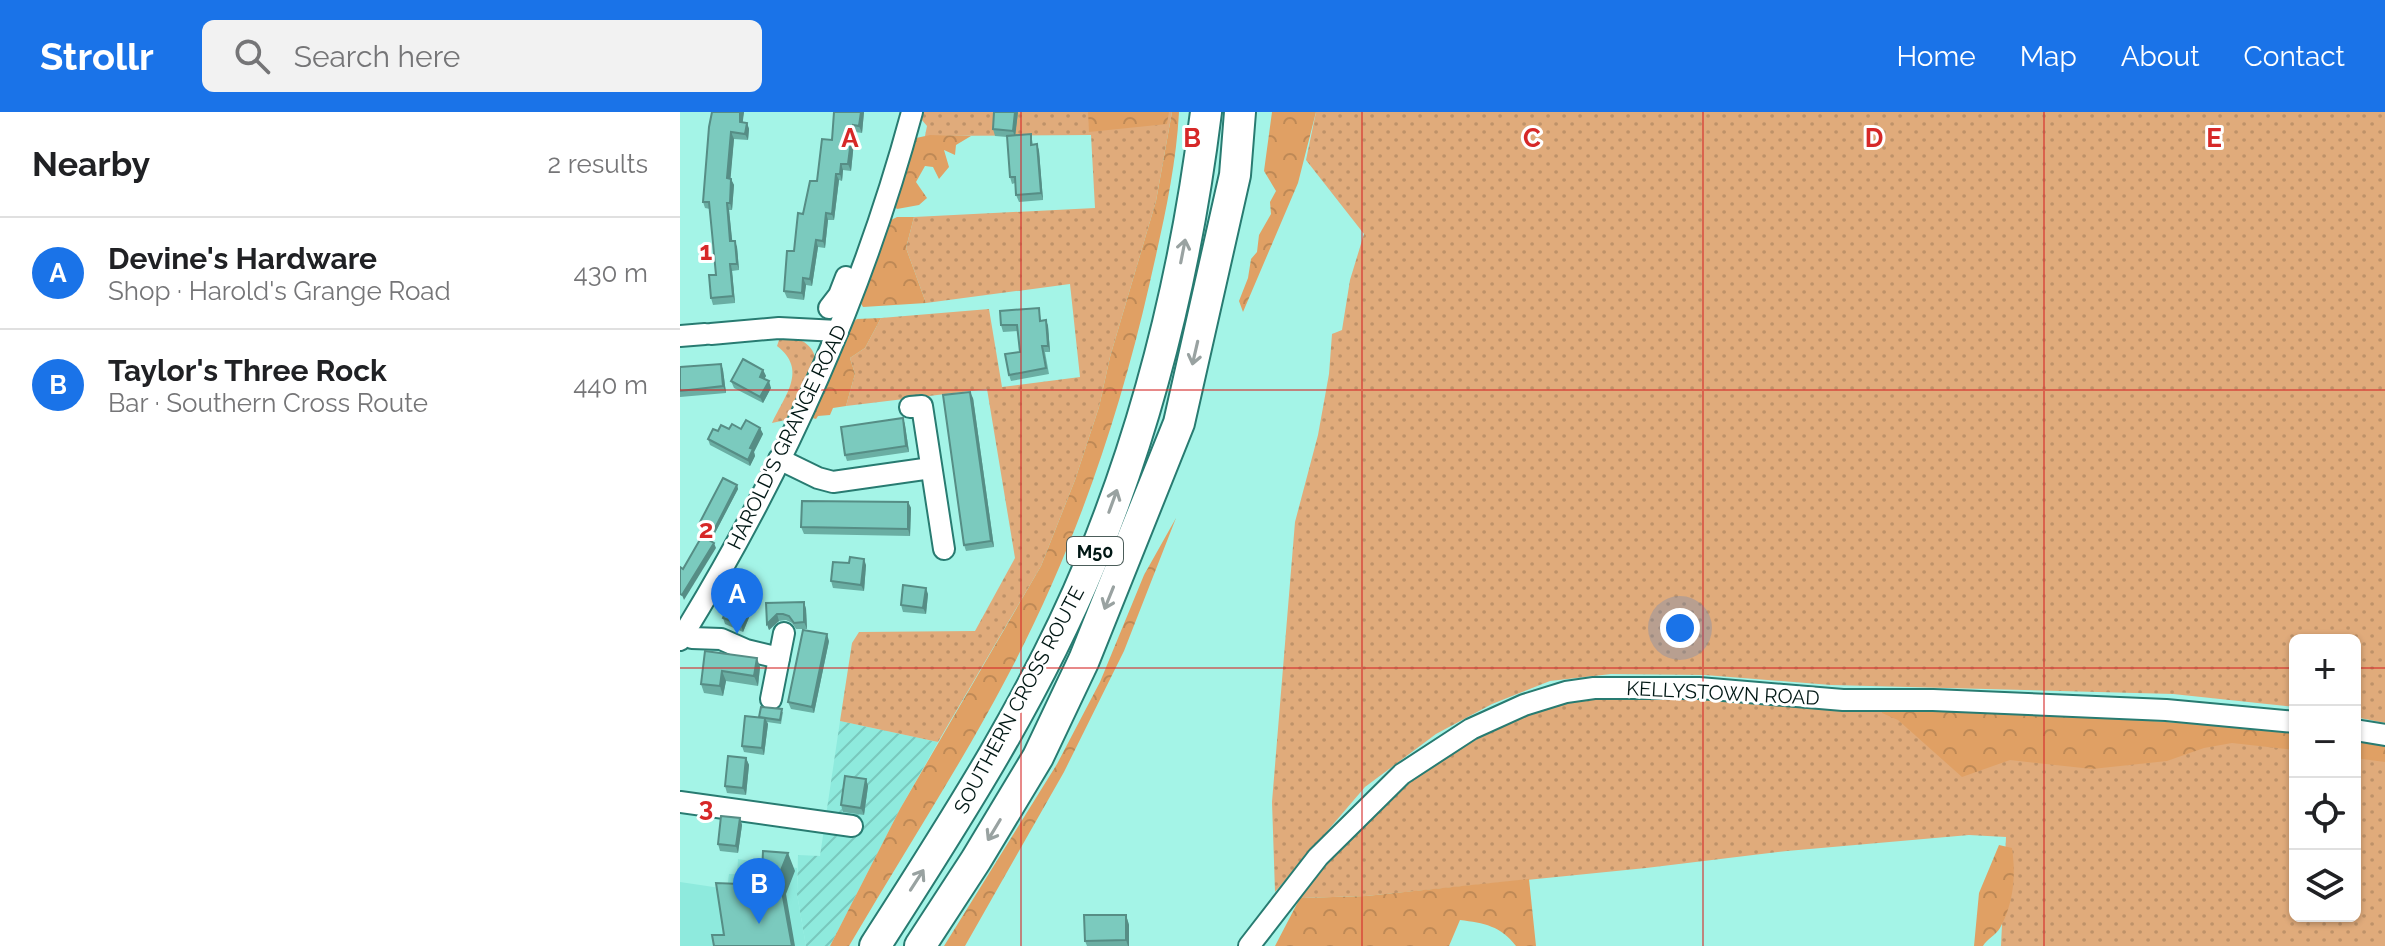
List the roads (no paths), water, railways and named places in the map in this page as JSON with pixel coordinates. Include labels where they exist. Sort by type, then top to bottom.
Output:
[{"type":"highway","name":"SOUTHERN CROSS ROUTE","points":[[875,946],[964,807],[1002,741],[1052,646],[1091,562],[1147,404],[1165,335],[1198,178],[1206,112]]},
{"type":"highway","name":"SOUTHERN CROSS ROUTE","points":[[920,946],[1038,757],[1084,660],[1179,423],[1235,175],[1240,112]]},
{"type":"street","name":"HAROLD'S GRANGE ROAD","points":[[682,637],[739,540],[838,331],[905,113]]},
{"type":"street","name":"HAROLD'S GRANGE ROAD","points":[[829,308],[856,269]]},
{"type":"street","points":[[680,336],[779,328],[838,331]]},
{"type":"street","points":[[910,407],[922,406],[944,549]]},
{"type":"street","points":[[779,459],[833,482],[931,468]]},
{"type":"street","points":[[771,699],[784,633]]},
{"type":"street","points":[[682,637],[721,639],[746,650],[779,658]]},
{"type":"street","name":"KELLYSTOWN ROAD","points":[[1249,946],[1318,857],[1402,774],[1471,729],[1524,705],[1566,692],[1594,688],[1699,688],[1843,700],[1933,700],[2166,710],[2289,721]]},
{"type":"street","points":[[2361,731],[2385,735]]},
{"type":"street","points":[[680,802],[852,826]]},
{"type":"place","name":"Devine's Hardware","points":[[737,634]]},
{"type":"place","name":"Taylor's Three Rock","points":[[759,924]]}]
